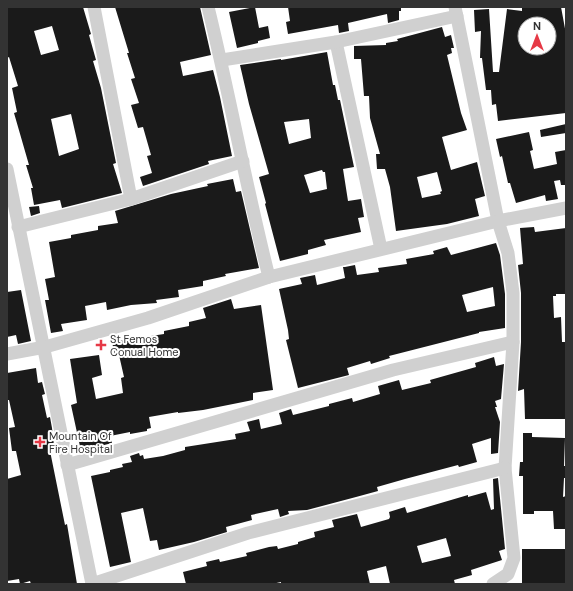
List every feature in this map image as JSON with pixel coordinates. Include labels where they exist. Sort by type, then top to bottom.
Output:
[{"type":"street","points":[[94,7],[131,199]]},
{"type":"street","points":[[208,7],[222,60],[256,226],[270,276]]},
{"type":"street","points":[[222,60],[336,42],[456,12],[498,221],[508,253],[514,293],[513,342],[506,468],[514,558],[508,574],[493,584]]},
{"type":"street","points":[[336,42],[380,249]]},
{"type":"street","points":[[18,228],[131,199],[243,162]]},
{"type":"street","points":[[7,169],[18,228],[45,347],[67,465],[92,584],[248,533],[506,468]]},
{"type":"street","points":[[7,354],[45,347],[148,318],[270,276],[498,221],[566,208]]},
{"type":"street","points":[[67,465],[394,370],[513,342]]},
{"type":"building","points":[[7,7],[83,7],[91,34],[89,35],[96,60],[93,61],[101,88],[116,163],[113,164],[122,193],[62,208],[60,200],[34,205],[31,188],[33,188],[26,165],[29,165],[14,113],[17,112],[12,88],[18,86],[9,57],[7,58]],"holes":[[[52,26],[59,50],[41,55],[34,31]],[[71,114],[79,149],[59,156],[51,119]]]},
{"type":"building","points":[[115,7],[200,7],[211,55],[180,62],[183,76],[213,70],[232,156],[208,161],[209,164],[143,186],[140,177],[152,173],[147,156],[151,155],[143,127],[138,128],[131,105],[139,103],[131,79],[135,78]]},
{"type":"building","points":[[255,7],[259,28],[268,26],[270,38],[258,41],[258,43],[237,48],[229,12]]},
{"type":"building","points":[[288,7],[401,7],[401,11],[399,11],[399,20],[388,23],[387,14],[348,23],[349,31],[339,33],[338,25],[288,34],[286,22],[290,21]]},
{"type":"building","points":[[561,7],[566,34],[566,113],[498,121],[496,104],[492,105],[491,90],[486,90],[482,58],[480,58],[481,31],[475,32],[474,10],[489,9],[493,72],[499,72],[507,9],[522,11],[522,8]]},
{"type":"building","points":[[442,27],[445,37],[451,35],[454,48],[451,48],[452,53],[447,55],[461,113],[467,130],[442,137],[451,170],[477,162],[485,196],[475,199],[479,216],[447,224],[396,231],[390,187],[385,169],[377,169],[376,154],[380,154],[370,118],[369,96],[364,96],[361,59],[354,59],[354,46],[386,45],[386,43],[398,41],[397,39]],"holes":[[[437,172],[442,191],[440,192],[441,194],[422,198],[417,177]]]},
{"type":"building","points":[[327,52],[333,85],[335,85],[338,100],[340,100],[354,167],[343,169],[348,201],[361,199],[364,217],[358,218],[361,232],[324,240],[326,245],[308,250],[308,254],[280,261],[259,177],[269,174],[249,104],[240,65]],"holes":[[[309,119],[311,138],[289,144],[284,122]],[[322,170],[325,172],[327,189],[310,193],[304,175]]]},
{"type":"building","points":[[566,124],[566,133],[541,137],[540,130]]},
{"type":"building","points":[[529,132],[533,150],[530,151],[534,169],[557,164],[555,152],[566,150],[566,185],[561,185],[560,180],[554,181],[558,199],[546,201],[545,195],[516,203],[510,183],[508,183],[502,156],[500,157],[496,139]]},
{"type":"building","points":[[233,179],[236,192],[241,191],[259,268],[225,274],[226,276],[203,281],[203,286],[178,290],[179,297],[156,300],[157,303],[131,305],[107,310],[106,302],[85,306],[87,320],[61,324],[63,331],[51,333],[45,300],[49,300],[45,279],[55,277],[49,242],[71,238],[71,235],[98,230],[98,226],[118,223],[115,211],[171,194],[208,186],[207,184]]},
{"type":"building","points":[[39,206],[40,213],[31,216],[29,207]]},
{"type":"building","points":[[534,227],[535,232],[566,228],[566,294],[556,294],[556,296],[553,296],[554,318],[561,317],[562,342],[566,342],[565,419],[525,419],[524,389],[518,391],[521,342],[521,293],[518,265],[523,264],[520,228]]},
{"type":"building","points":[[496,243],[500,255],[505,294],[505,328],[479,332],[389,356],[390,358],[371,364],[370,361],[347,368],[349,375],[298,388],[286,340],[289,339],[288,330],[279,289],[302,284],[300,278],[315,275],[317,285],[345,278],[343,267],[355,265],[357,275],[379,272],[378,268],[407,264],[406,259],[434,254],[433,251],[447,247],[451,255]],"holes":[[[493,287],[495,306],[467,312],[462,295]]]},
{"type":"building","points":[[21,290],[31,341],[18,344],[16,335],[7,337],[7,292]]},
{"type":"building","points":[[231,299],[234,309],[261,305],[273,390],[253,393],[253,400],[203,410],[178,412],[149,417],[151,428],[147,429],[147,431],[130,434],[130,432],[110,436],[112,443],[81,451],[71,405],[77,403],[70,359],[99,355],[102,375],[92,378],[96,399],[123,393],[121,378],[124,377],[119,355],[115,356],[112,342],[164,334],[164,331],[189,326],[189,322],[206,318],[203,308]]},
{"type":"building","points":[[494,357],[496,366],[504,364],[501,399],[495,401],[497,407],[495,407],[500,422],[498,453],[491,454],[491,438],[472,444],[477,462],[459,467],[458,465],[405,479],[377,487],[378,491],[307,510],[288,511],[289,514],[280,517],[278,509],[251,515],[252,520],[226,527],[227,532],[194,542],[159,550],[157,540],[150,541],[143,508],[121,513],[131,562],[110,567],[91,476],[110,472],[110,470],[123,467],[122,464],[132,462],[130,456],[139,453],[140,456],[143,455],[144,459],[185,450],[185,447],[236,439],[235,434],[250,431],[247,422],[259,419],[261,429],[282,424],[279,413],[291,409],[293,415],[329,406],[329,404],[352,398],[353,402],[380,394],[378,386],[399,380],[402,390],[431,383],[430,380],[476,367],[475,363]]},
{"type":"building","points":[[36,368],[38,383],[42,382],[45,394],[42,395],[47,418],[50,417],[54,446],[49,446],[65,525],[67,524],[77,584],[31,584],[30,581],[20,584],[19,579],[7,581],[7,479],[21,475],[16,451],[12,451],[9,428],[15,427],[9,400],[7,400],[7,373]]},
{"type":"building","points":[[523,433],[532,433],[532,437],[565,438],[564,466],[566,466],[566,478],[564,478],[563,497],[566,496],[566,529],[554,529],[553,511],[534,511],[534,514],[523,514],[523,476],[519,476],[520,462],[523,462]]},
{"type":"building","points":[[498,478],[505,549],[499,551],[502,560],[471,570],[472,575],[454,580],[455,584],[390,584],[386,566],[367,571],[370,584],[281,584],[281,582],[272,584],[186,584],[183,572],[207,566],[206,562],[219,559],[220,562],[247,556],[246,553],[269,547],[277,546],[278,549],[298,544],[298,542],[315,537],[314,532],[334,527],[332,520],[357,514],[361,527],[389,519],[389,512],[405,507],[407,513],[468,495],[468,497],[486,492],[491,510],[494,509],[493,479]],"holes":[[[446,538],[451,556],[422,563],[417,546]]]},
{"type":"building","points":[[522,549],[565,549],[566,584],[522,584]]},
{"type":"place","name":"St Femos Conual Home","points":[[101,345]]},
{"type":"place","name":"Mountain Of Fire Hospital","points":[[40,442]]}]
